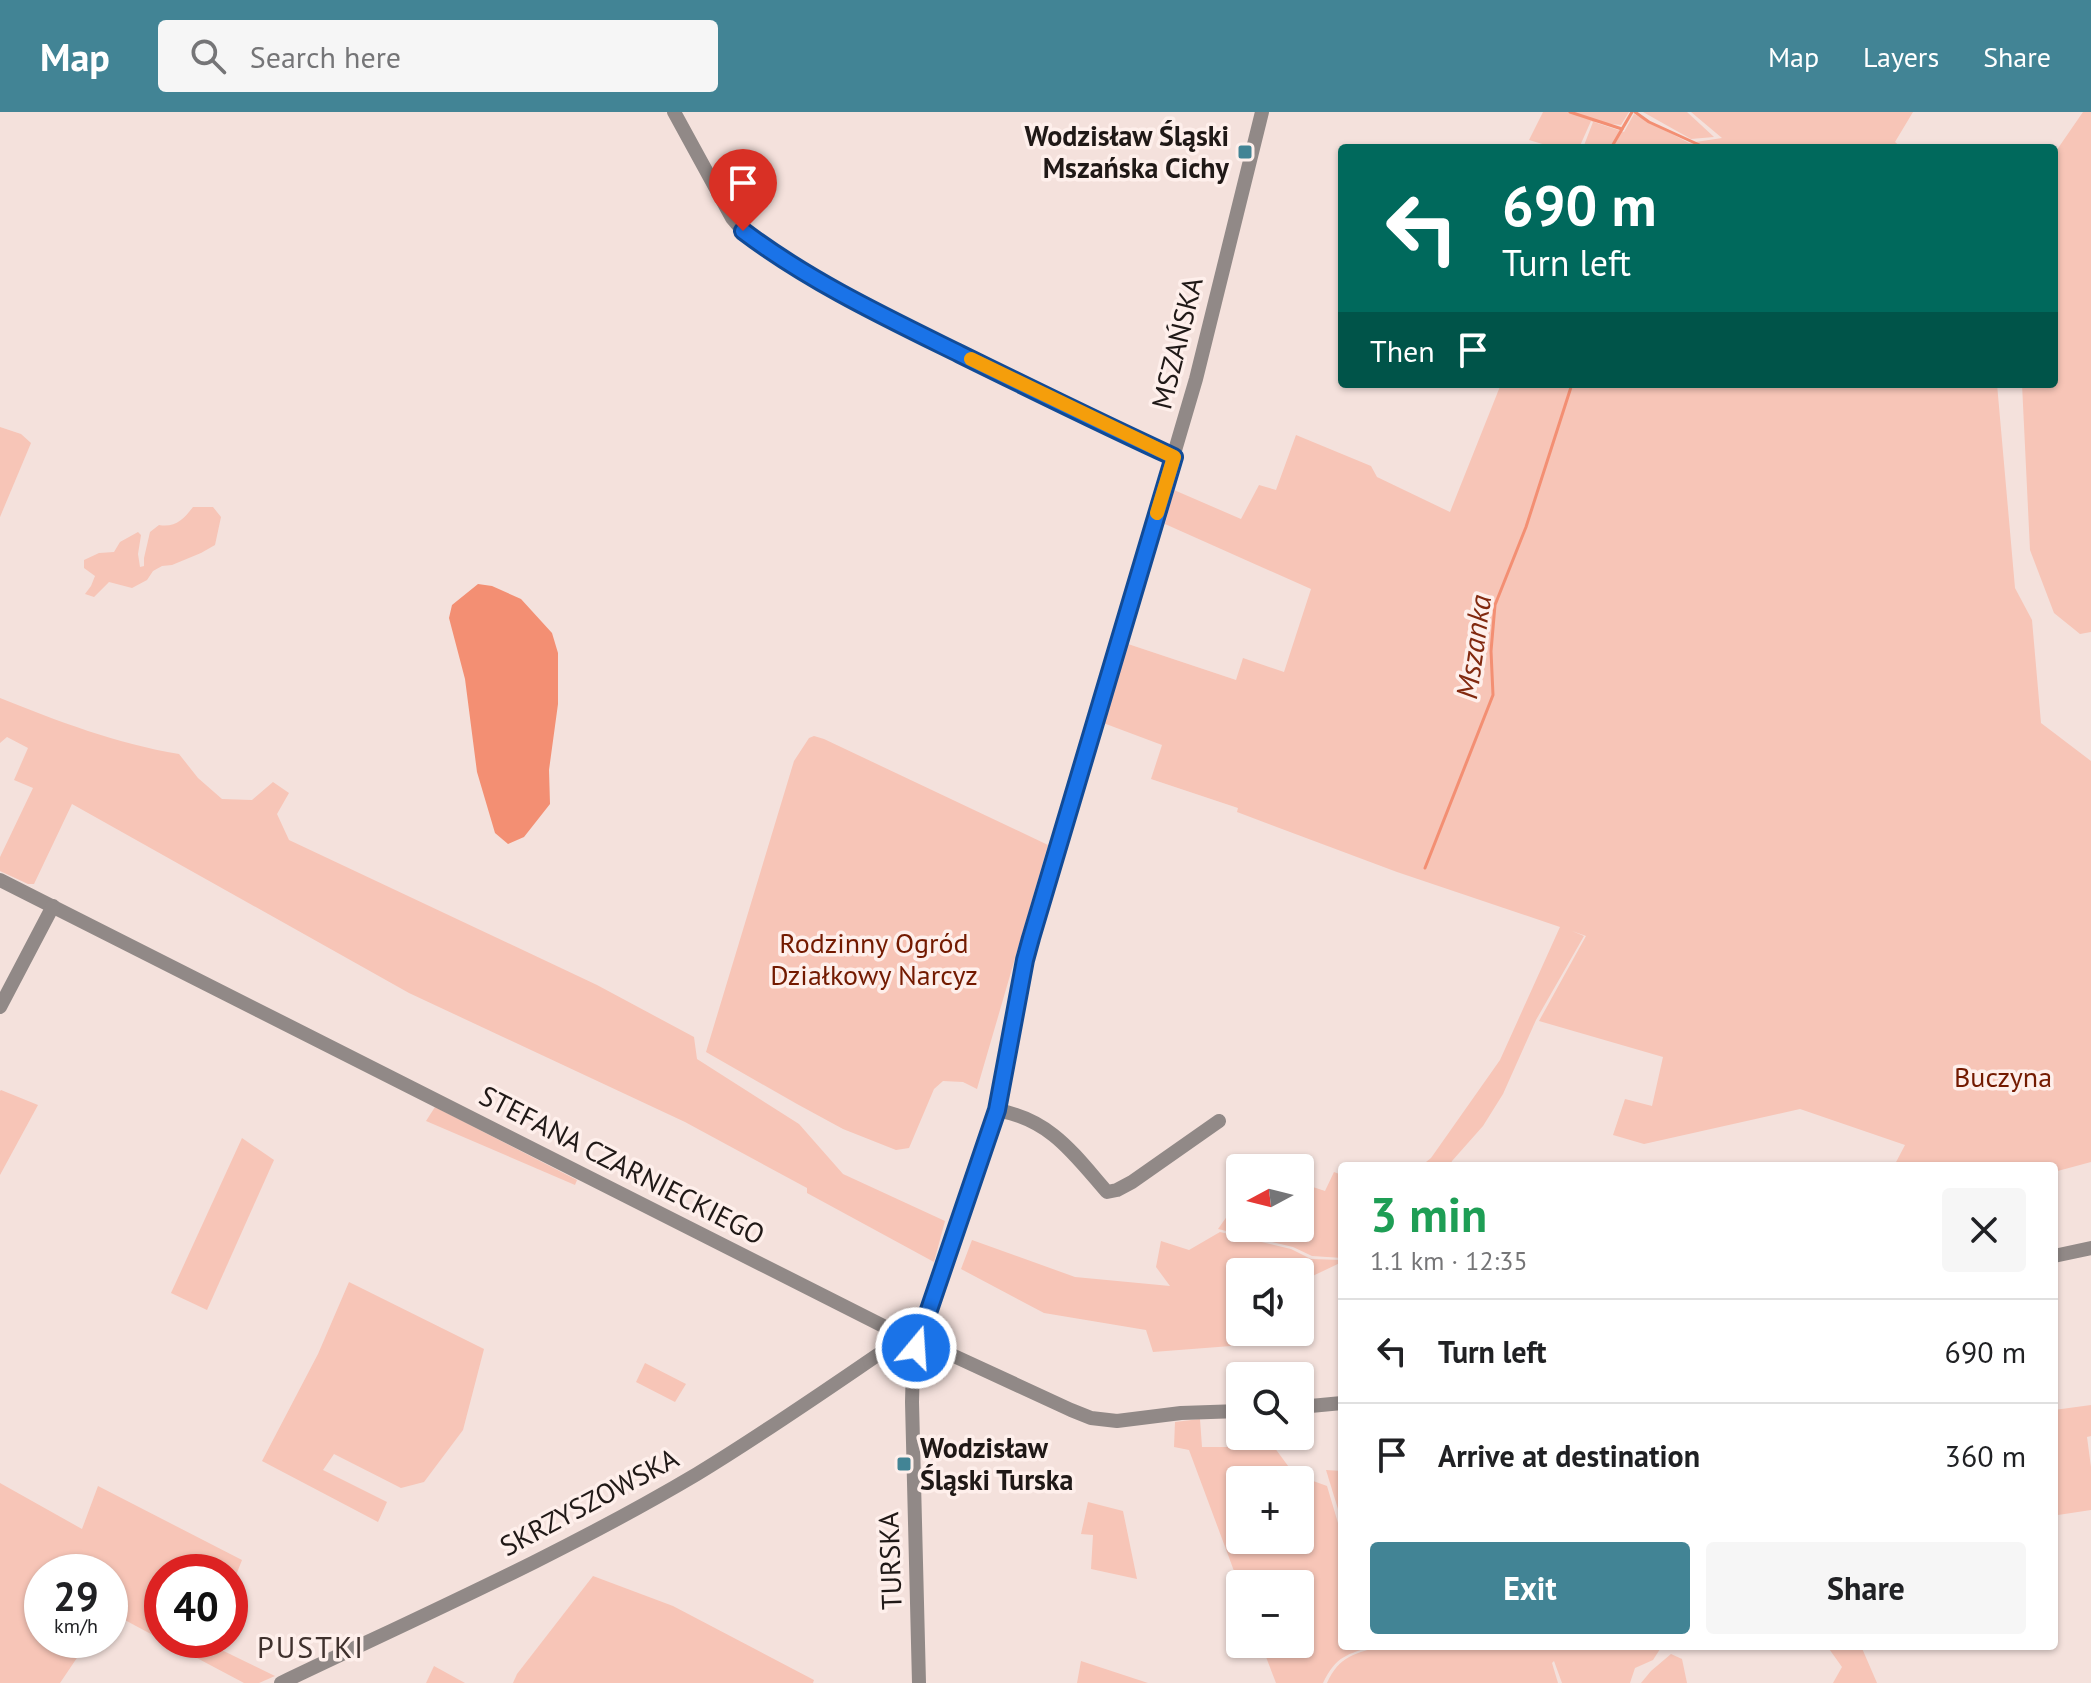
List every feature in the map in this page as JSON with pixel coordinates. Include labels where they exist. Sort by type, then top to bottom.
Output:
[{"type":"street","points":[[674,112],[732,218],[743,231],[773,254],[904,327],[1174,457]]},
{"type":"street","name":"MSZAŃSKA","points":[[924,1322],[997,1110],[1029,947],[1196,379],[1262,112]]},
{"type":"street","name":"STEFANA CZARNIECKIEGO","points":[[0,880],[911,1339],[1091,1418],[1117,1421],[1226,1411]]},
{"type":"street","points":[[0,1007],[53,906]]},
{"type":"street","points":[[997,1110],[1040,1124],[1066,1145],[1107,1192],[1132,1182],[1219,1121]]},
{"type":"street","points":[[2058,1255],[2091,1248]]},
{"type":"street","name":"TURSKA","points":[[919,1683],[911,1339],[924,1322]]},
{"type":"street","name":"SKRZYSZOWSKA","points":[[281,1683],[519,1569],[695,1475],[911,1339]]},
{"type":"street","points":[[1314,1406],[1338,1403]]},
{"type":"green space","points":[[1543,112],[1629,112],[1621,125],[1594,122],[1624,132],[1634,114],[1689,143],[1722,138],[1691,112],[1913,112],[1895,142],[1897,144],[1585,144],[1591,121],[1581,144],[1542,144],[1529,140]]},
{"type":"green space","points":[[1643,112],[1687,112],[1714,137],[1691,139]]},
{"type":"green space","points":[[2083,112],[2091,112],[2091,632],[2080,634],[2054,613],[2030,550],[2022,388],[2058,388],[2058,148]]},
{"type":"green space","name":"Buczyna","points":[[1499,388],[1997,388],[2015,588],[2032,620],[2041,723],[2091,761],[2091,1162],[2058,1171],[2058,1162],[1896,1162],[1905,1145],[1800,1109],[1644,1144],[1613,1135],[1625,1099],[1652,1106],[1663,1057],[1539,1021],[1586,936],[1572,931],[1584,936],[1536,1020],[1503,1094],[1483,1126],[1452,1162],[1426,1162],[1500,1060],[1560,927],[1397,872],[1237,812],[1238,808],[1151,779],[1162,745],[1098,721],[1125,643],[1236,680],[1243,658],[1284,672],[1311,589],[1165,524],[1174,490],[1241,519],[1259,485],[1276,490],[1296,435],[1371,466],[1377,477],[1450,512]]},
{"type":"green space","points":[[0,427],[21,434],[31,443],[0,517]]},
{"type":"green space","points":[[193,507],[213,507],[221,517],[215,545],[172,565],[162,566],[153,571],[147,580],[132,588],[109,582],[94,597],[85,594],[95,576],[84,568],[84,560],[99,553],[114,552],[120,542],[138,532],[141,535],[138,554],[140,567],[144,566],[150,532],[159,525],[179,522]]},
{"type":"green space","points":[[0,698],[111,738],[179,754],[198,778],[222,799],[252,800],[273,782],[289,793],[277,814],[289,840],[597,985],[694,1037],[697,1059],[799,1124],[843,1174],[945,1221],[934,1262],[685,1122],[409,993],[72,804],[34,884],[0,871],[0,857],[33,788],[14,780],[28,748],[7,737],[0,743]]},
{"type":"green space","name":"Rodzinny Ogród Działkowy Narcyz","points":[[814,736],[1048,845],[977,1089],[963,1082],[943,1081],[934,1089],[909,1148],[896,1150],[843,1129],[706,1052],[794,761],[809,738]]},
{"type":"green space","points":[[0,1091],[38,1105],[0,1175]]},
{"type":"green space","points":[[435,1107],[577,1180],[575,1185],[426,1121]]},
{"type":"green space","points":[[242,1138],[274,1160],[207,1310],[171,1293]]},
{"type":"green space","points":[[1334,1172],[1338,1174],[1338,1258],[1312,1256],[1272,1242],[1314,1242],[1314,1187],[1325,1191]]},
{"type":"green space","points":[[1226,1218],[1226,1231],[1218,1229]]},
{"type":"green space","points":[[1220,1232],[1226,1233],[1226,1242],[1262,1242],[1291,1249],[1309,1258],[1226,1258],[1226,1346],[1231,1346],[1153,1352],[1146,1330],[1044,1313],[961,1269],[972,1240],[1075,1277],[1170,1286],[1156,1267],[1161,1241],[1189,1250]]},
{"type":"green space","points":[[1314,1259],[1338,1260],[1338,1264],[1314,1275]]},
{"type":"green space","points":[[349,1282],[484,1349],[463,1430],[424,1482],[401,1488],[334,1454],[323,1470],[387,1502],[378,1522],[262,1461],[318,1354]]},
{"type":"green space","points":[[645,1363],[686,1384],[675,1402],[636,1382]]},
{"type":"green space","points":[[2091,1405],[2091,1436],[2087,1437],[2091,1510],[2058,1515],[2058,1409]]},
{"type":"green space","points":[[1200,1419],[1202,1447],[1276,1450],[1288,1466],[1226,1466],[1226,1549],[1189,1450],[1174,1447],[1175,1422]]},
{"type":"green space","points":[[1326,1470],[1338,1471],[1338,1509]]},
{"type":"green space","points":[[1314,1481],[1327,1486],[1338,1523],[1338,1650],[1361,1650],[1343,1657],[1323,1683],[1276,1683],[1266,1658],[1314,1658],[1314,1570],[1234,1570],[1228,1554],[1314,1554]]},
{"type":"green space","points":[[0,1483],[82,1529],[98,1486],[230,1554],[144,1554],[144,1630],[128,1622],[128,1554],[24,1554],[24,1658],[77,1658],[60,1683],[0,1683]]},
{"type":"green space","points":[[1088,1502],[1123,1511],[1137,1579],[1091,1569],[1093,1535],[1081,1534]]},
{"type":"green space","points":[[593,1576],[673,1606],[814,1680],[813,1683],[513,1683]]},
{"type":"green space","points":[[1369,1650],[1659,1650],[1653,1660],[1635,1668],[1630,1683],[1562,1683],[1554,1661],[1558,1683],[1327,1683],[1343,1661]]},
{"type":"green space","points":[[1830,1650],[1863,1650],[1877,1683],[1833,1683],[1842,1667]]},
{"type":"green space","points":[[1671,1654],[1682,1659],[1687,1683],[1641,1683],[1651,1671]]},
{"type":"green space","points":[[197,1658],[238,1658],[275,1676],[259,1683],[244,1683]]},
{"type":"green space","points":[[1081,1661],[1148,1683],[1077,1683]]},
{"type":"green space","points":[[434,1666],[465,1683],[426,1683]]},
{"type":"shaded area","points":[[478,584],[492,586],[521,599],[552,633],[558,653],[558,704],[549,770],[550,804],[524,837],[508,844],[495,833],[477,772],[465,679],[449,618],[452,605]]},
{"type":"waterway","points":[[1570,112],[1622,129]]},
{"type":"waterway","name":"Mszanka","points":[[1613,144],[1632,112]]},
{"type":"waterway","points":[[1635,112],[1649,122],[1697,144]]},
{"type":"waterway","name":"Mszanka","points":[[1425,868],[1493,695],[1491,651],[1495,605],[1526,527],[1571,388]]},
{"type":"slow traffic","points":[[971,359],[1174,457],[1157,513]]},
{"type":"place","name":"Wodzisław Śląski Mszańska Cichy","points":[[1245,152]]},
{"type":"place","name":"Wodzisław Śląski Turska","points":[[904,1464]]},
{"type":"district","name":"PUSTKI","points":[[311,1648]]},
{"type":"route","points":[[743,231],[773,254],[841,294],[1174,457],[1025,960],[997,1110],[916,1348]]}]
